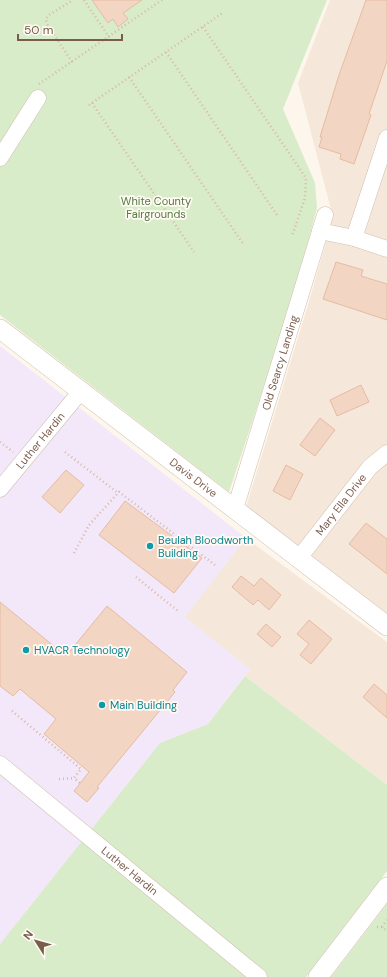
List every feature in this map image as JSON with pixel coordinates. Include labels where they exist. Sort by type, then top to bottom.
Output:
[{"type":"street","points":[[0,158],[38,91]]},
{"type":"street","points":[[354,238],[387,138]]},
{"type":"street","name":"Old Searcy Landing","points":[[235,509],[325,216]]},
{"type":"street","points":[[320,231],[354,238],[387,249]]},
{"type":"street","name":"Davis Drive","points":[[0,329],[387,626]]},
{"type":"street","name":"Luther Hardin","points":[[0,489],[81,392]]},
{"type":"street","name":"Mary Ella Drive","points":[[299,558],[370,467],[387,454]]},
{"type":"street","name":"Luther Hardin","points":[[0,764],[259,977]]},
{"type":"street","points":[[318,977],[387,887]]},
{"type":"path","points":[[72,62],[47,24],[46,19],[49,15],[73,0]]},
{"type":"path","points":[[84,0],[109,37]]},
{"type":"path","points":[[38,91],[72,62],[162,0]]},
{"type":"path","points":[[194,252],[90,104],[224,12]]},
{"type":"path","points":[[202,27],[306,178],[305,198],[292,236]]},
{"type":"path","points":[[166,52],[277,215]]},
{"type":"path","points":[[129,77],[244,245]]},
{"type":"path","points":[[0,442],[13,452],[9,458]]},
{"type":"path","points":[[65,452],[215,565]]},
{"type":"path","points":[[74,553],[89,525],[118,493]]},
{"type":"path","points":[[136,577],[178,611]]},
{"type":"path","points":[[12,711],[81,769],[74,778]]},
{"type":"path","points":[[59,779],[74,778],[80,783]]},
{"type":"path","points":[[382,927],[387,920]]},
{"type":"shaded area","points":[[330,0],[387,0],[387,617],[246,507],[308,305],[333,217],[298,83]]},
{"type":"shaded area","points":[[0,346],[246,538],[185,617],[250,669],[208,724],[160,743],[0,944]]},
{"type":"shaded area","points":[[246,538],[387,642],[387,785],[245,676],[250,669],[184,617]]},
{"type":"green space","name":"White County Fairgrounds","points":[[0,0],[327,0],[283,109],[315,183],[317,208],[293,298],[229,492],[0,315]]},
{"type":"green space","points":[[245,676],[387,785],[387,871],[306,977],[0,977],[0,944],[160,743],[208,724]]},
{"type":"green space","points":[[387,904],[387,977],[331,977]]},
{"type":"building","points":[[92,0],[142,0],[123,13],[128,19],[118,27],[113,19],[108,23]]},
{"type":"building","points":[[366,0],[387,0],[387,61],[369,114],[371,115],[354,164],[340,159],[341,154],[319,147],[322,137],[320,137],[339,75]]},
{"type":"building","points":[[336,262],[363,270],[361,276],[387,284],[387,320],[323,299]]},
{"type":"building","points":[[361,385],[369,402],[337,416],[330,400]]},
{"type":"building","points":[[320,418],[335,430],[315,456],[300,445]]},
{"type":"building","points":[[286,465],[303,474],[290,500],[273,491]]},
{"type":"building","points":[[66,470],[84,485],[60,513],[42,497]]},
{"type":"building","name":"Beulah Bloodworth Building","points":[[125,501],[202,558],[174,593],[99,535]]},
{"type":"building","points":[[366,523],[387,539],[387,574],[349,544]]},
{"type":"building","points":[[241,576],[254,586],[261,578],[281,595],[269,610],[258,600],[253,605],[232,587]]},
{"type":"building","name":"Main Building","points":[[0,602],[66,656],[107,606],[187,672],[173,690],[175,692],[97,787],[99,788],[87,802],[74,791],[89,772],[44,734],[56,719],[20,689],[13,696],[0,686]]},
{"type":"building","points":[[309,620],[332,639],[311,664],[300,655],[309,644],[297,634]]},
{"type":"building","points":[[266,624],[281,637],[272,647],[257,634]]},
{"type":"building","points":[[374,684],[387,695],[387,718],[363,697]]},
{"type":"place","name":"Beulah Bloodworth Building","points":[[150,546]]},
{"type":"place","name":"HVACR Technology","points":[[26,650]]},
{"type":"place","name":"Main Building","points":[[102,705]]}]
